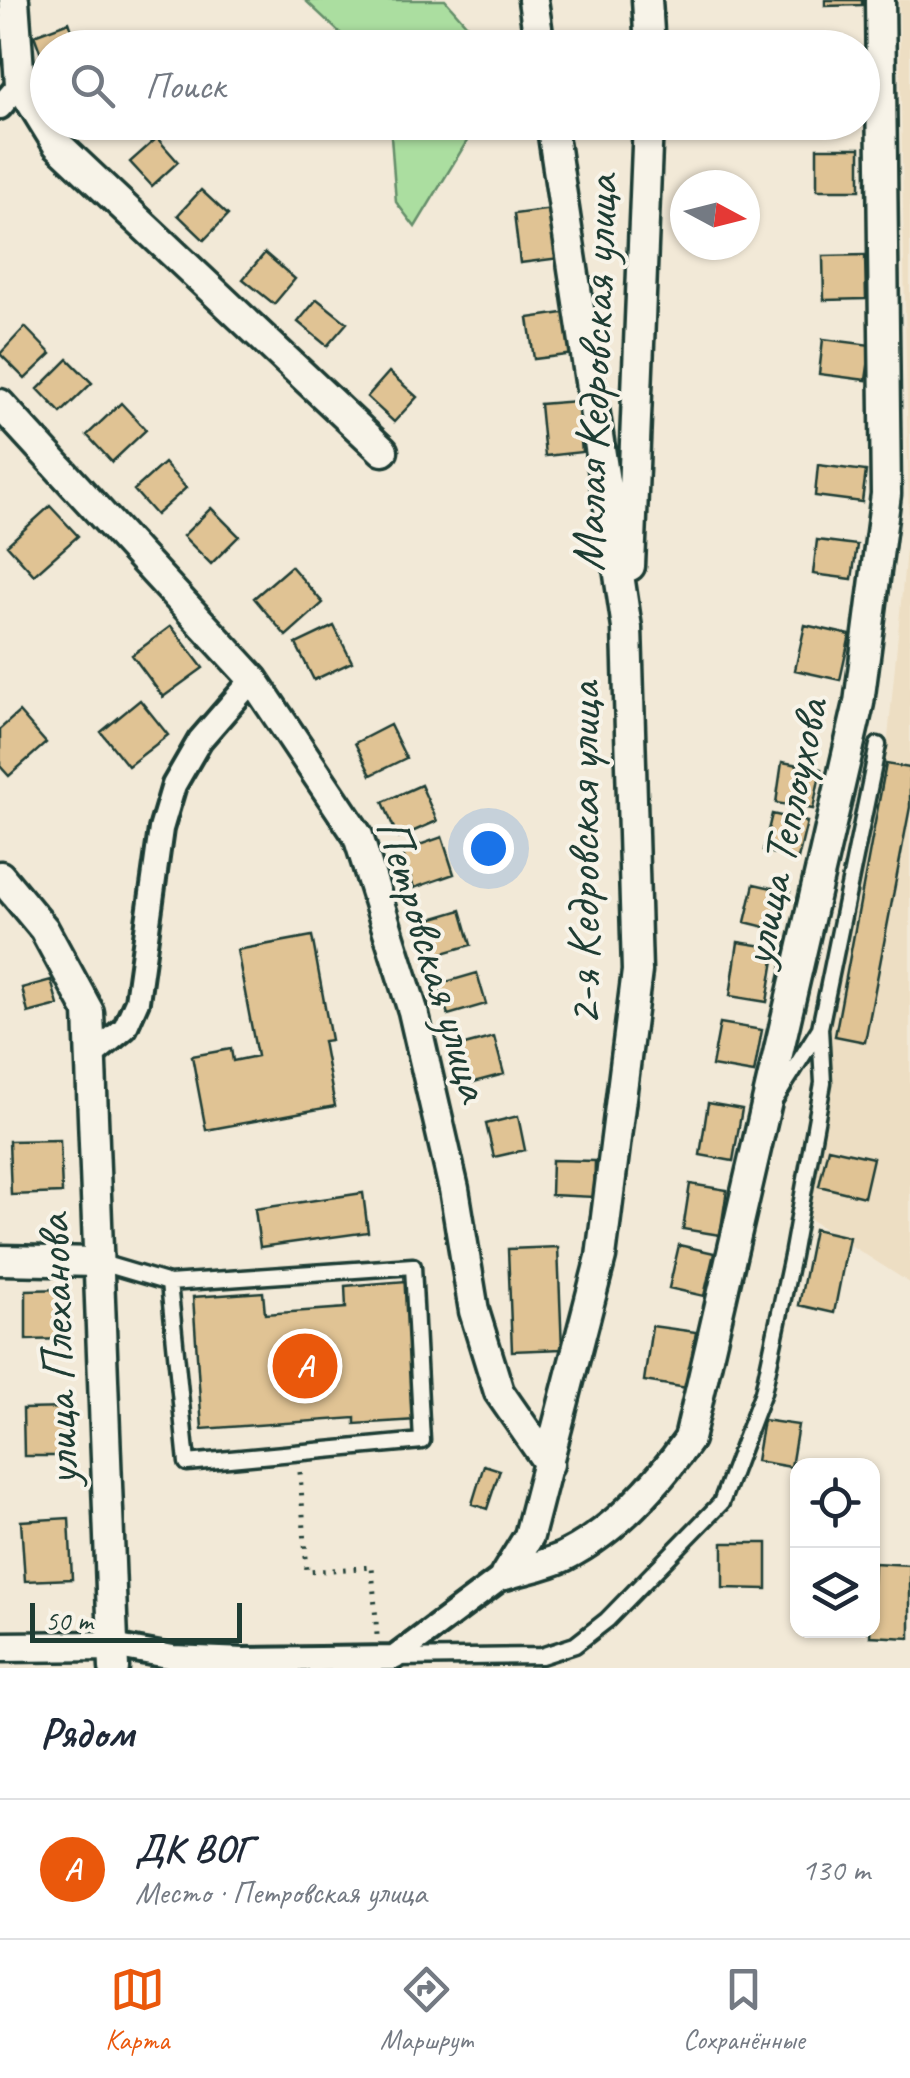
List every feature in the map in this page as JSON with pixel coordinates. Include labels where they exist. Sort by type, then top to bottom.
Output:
[{"type":"street","points":[[14,0],[20,84],[30,100]]},
{"type":"street","points":[[533,0],[537,30]]},
{"type":"street","points":[[648,0],[649,30]]},
{"type":"street","name":"улица Теплоухова","points":[[505,1575],[564,1556],[612,1522],[658,1483],[689,1439],[859,703],[886,494],[880,0]]},
{"type":"street","points":[[0,107],[20,84]]},
{"type":"street","points":[[55,140],[383,451]]},
{"type":"street","name":"2-я Кедровская улица","points":[[505,1575],[529,1536],[602,1257],[636,970],[628,628],[554,140]]},
{"type":"street","name":"Малая Кедровская улица","points":[[628,628],[647,140]]},
{"type":"street","name":"Петровская улица","points":[[0,404],[253,679],[358,836],[413,1011],[454,1189],[474,1311],[498,1392],[549,1464]]},
{"type":"street","points":[[90,1057],[126,1028],[136,1000],[161,828],[174,785],[200,740],[253,679]]},
{"type":"street","name":"улица Плеханова","points":[[0,876],[44,930],[88,1012],[113,1657]]},
{"type":"street","points":[[0,1260],[98,1262]]},
{"type":"street","points":[[0,1648],[113,1657],[387,1658],[505,1575]]},
{"type":"lane","points":[[387,1658],[541,1656],[575,1645],[607,1620],[721,1503],[764,1392],[823,1083],[820,1028],[878,745]]},
{"type":"lane","points":[[765,1116],[820,1028]]},
{"type":"lane","points":[[98,1262],[169,1284],[413,1266],[422,1441],[186,1463],[169,1284]]},
{"type":"path","points":[[299,1454],[308,1572],[372,1567],[387,1658]]},
{"type":"shaded area","points":[[899,0],[910,0],[910,1283],[789,1206],[887,749],[909,518]]},
{"type":"green space","points":[[305,0],[445,0],[471,30],[337,30]]},
{"type":"green space","points":[[391,140],[468,140],[415,227],[396,202]]},
{"type":"building","points":[[825,0],[862,0],[862,5],[825,6]]},
{"type":"building","points":[[69,22],[72,30],[47,30]]},
{"type":"building","points":[[159,140],[178,162],[152,186],[130,162]]},
{"type":"building","points":[[817,148],[860,148],[860,190],[817,190]]},
{"type":"building","points":[[201,190],[228,215],[204,240],[178,215]]},
{"type":"building","points":[[553,209],[560,258],[520,263],[514,214]]},
{"type":"building","points":[[265,253],[295,279],[274,304],[243,279]]},
{"type":"building","points":[[865,255],[866,299],[824,300],[823,256]]},
{"type":"building","points":[[317,299],[347,323],[327,346],[298,322]]},
{"type":"building","points":[[570,312],[575,354],[534,359],[528,318]]},
{"type":"building","points":[[25,327],[51,354],[25,379],[0,354]]},
{"type":"building","points":[[823,339],[871,345],[866,380],[819,374]]},
{"type":"building","points":[[68,359],[92,383],[61,413],[38,389]]},
{"type":"building","points":[[389,372],[417,397],[394,422],[367,397]]},
{"type":"building","points":[[577,401],[582,452],[545,456],[540,404]]},
{"type":"building","points":[[121,403],[146,430],[112,462],[87,435]]},
{"type":"building","points":[[164,463],[186,488],[156,515],[134,490]]},
{"type":"building","points":[[818,465],[866,471],[862,502],[815,496]]},
{"type":"building","points":[[50,506],[78,536],[34,575],[7,545]]},
{"type":"building","points":[[211,508],[239,536],[211,564],[183,536]]},
{"type":"building","points":[[817,540],[857,545],[852,579],[813,574]]},
{"type":"building","points":[[291,566],[323,603],[286,636],[254,598]]},
{"type":"building","points":[[805,625],[850,635],[840,680],[795,670]]},
{"type":"building","points":[[171,626],[203,668],[163,697],[132,655]]},
{"type":"building","points":[[334,626],[352,662],[314,680],[296,644]]},
{"type":"building","points":[[140,700],[168,735],[128,766],[101,732]]},
{"type":"building","points":[[19,712],[46,743],[9,776],[0,766],[0,729]]},
{"type":"building","points":[[390,725],[406,758],[371,775],[355,743]]},
{"type":"building","points":[[782,762],[821,769],[813,809],[776,803]]},
{"type":"building","points":[[886,764],[910,768],[910,807],[865,1042],[835,1036]]},
{"type":"building","points":[[421,785],[437,821],[398,838],[383,802]]},
{"type":"building","points":[[772,814],[807,822],[798,859],[763,851]]},
{"type":"building","points":[[442,837],[454,874],[414,888],[402,851]]},
{"type":"building","points":[[754,884],[790,892],[781,931],[745,922]]},
{"type":"building","points":[[461,910],[471,945],[436,955],[427,920]]},
{"type":"building","points":[[312,936],[331,1040],[323,1041],[335,1106],[206,1130],[192,1056],[231,1049],[233,1061],[257,1056],[237,950]]},
{"type":"building","points":[[738,942],[776,948],[767,1002],[730,996]]},
{"type":"building","points":[[477,973],[486,1004],[448,1015],[439,984]]},
{"type":"building","points":[[51,980],[58,1005],[28,1013],[22,988]]},
{"type":"building","points":[[720,1023],[762,1030],[754,1073],[712,1066]]},
{"type":"building","points":[[494,1037],[504,1074],[470,1083],[461,1046]]},
{"type":"building","points":[[708,1103],[742,1109],[733,1161],[700,1155]]},
{"type":"building","points":[[518,1116],[525,1150],[494,1157],[486,1124]]},
{"type":"building","points":[[60,1140],[62,1193],[11,1195],[9,1141]]},
{"type":"building","points":[[828,1148],[873,1158],[864,1197],[819,1186]]},
{"type":"building","points":[[552,1160],[595,1161],[594,1197],[551,1195]]},
{"type":"building","points":[[690,1184],[727,1190],[720,1235],[683,1229]]},
{"type":"building","points":[[363,1193],[368,1232],[260,1247],[255,1209]]},
{"type":"building","points":[[814,1229],[849,1237],[834,1313],[799,1305]]},
{"type":"building","points":[[679,1245],[714,1253],[704,1296],[669,1288]]},
{"type":"building","points":[[558,1247],[562,1349],[512,1351],[508,1249]]},
{"type":"building","points":[[406,1281],[416,1420],[355,1424],[355,1418],[202,1429],[193,1297],[263,1292],[265,1314],[346,1308],[345,1286]]},
{"type":"building","points":[[68,1289],[69,1339],[26,1340],[26,1290]]},
{"type":"building","points":[[652,1326],[696,1332],[687,1388],[644,1381]]},
{"type":"building","points":[[68,1408],[68,1456],[24,1456],[23,1409]]},
{"type":"building","points":[[763,1420],[798,1425],[790,1467],[756,1461]]},
{"type":"building","points":[[484,1465],[500,1470],[487,1509],[472,1504]]},
{"type":"building","points":[[69,1518],[72,1579],[25,1581],[21,1521]]},
{"type":"building","points":[[723,1543],[767,1543],[767,1589],[723,1588]]},
{"type":"building","points":[[880,1563],[910,1565],[910,1638],[880,1636]]},
{"type":"place","name":"ДК ВОГ","points":[[305,1366]]}]
